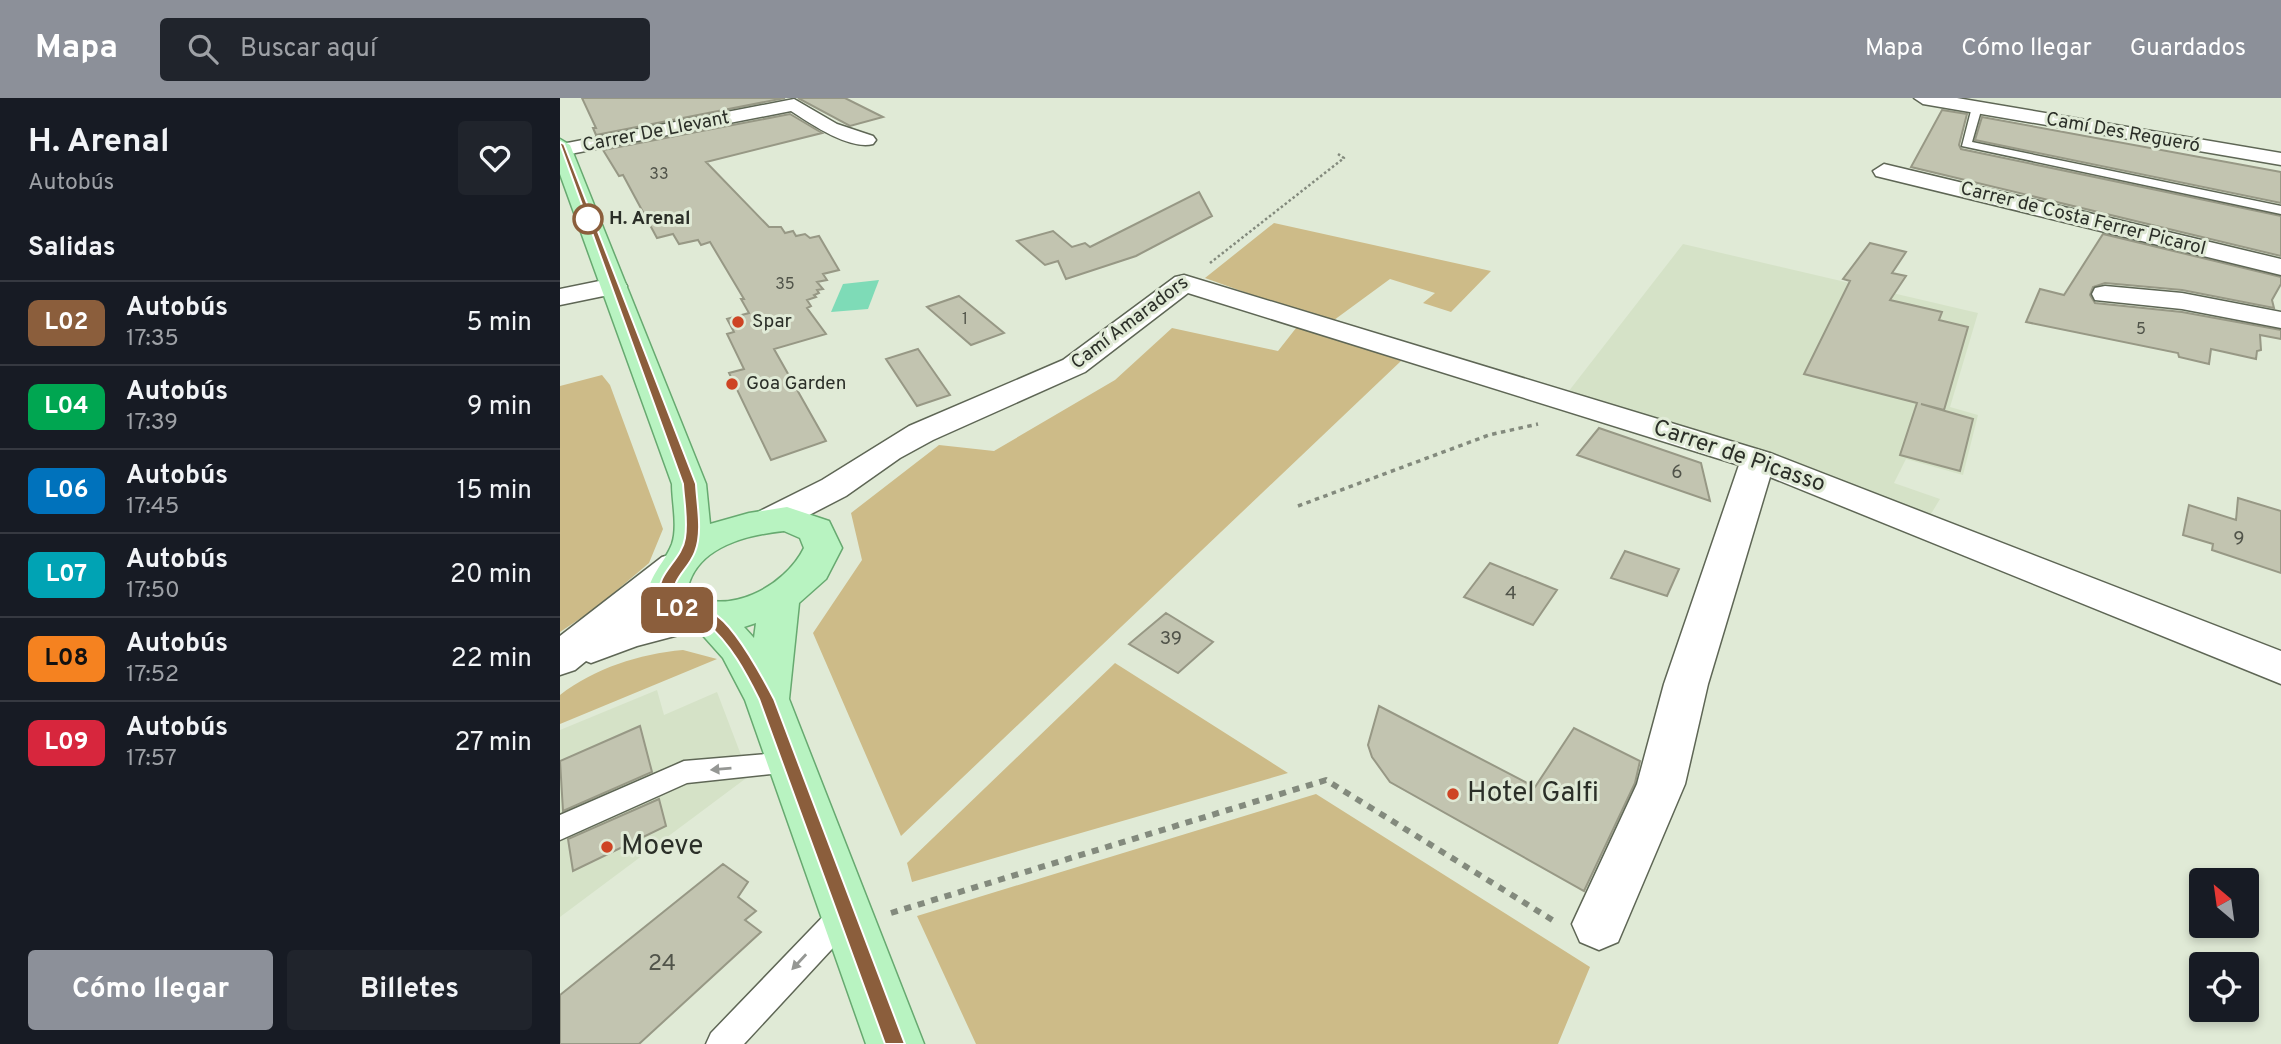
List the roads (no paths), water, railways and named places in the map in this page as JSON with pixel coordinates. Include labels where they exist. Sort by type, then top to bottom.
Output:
[{"type":"main road","points":[[561,147],[689,484],[692,537],[682,560],[666,582],[666,598],[676,610],[703,617],[745,612],[780,598],[814,571],[822,557],[825,544],[821,533],[800,521],[766,521],[723,533],[682,560]]},
{"type":"main road","points":[[689,484],[724,505],[766,521]]},
{"type":"main road","points":[[766,699],[780,598]]},
{"type":"main road","points":[[703,617],[738,647],[766,699],[895,1044]]},
{"type":"street","name":"Camí Des Regueró","points":[[1923,98],[2281,159]]},
{"type":"street","name":"Carrer De Llevant","points":[[561,147],[794,105],[830,128],[866,140]]},
{"type":"street","name":"Carrer de Costa Ferrer Picarol","points":[[1884,171],[2281,267]]},
{"type":"street","name":"Carrer de Picasso","points":[[1184,283],[1758,460],[2281,668]]},
{"type":"street","name":"Camí Amaradors","points":[[766,521],[852,476],[921,433],[1074,366],[1184,283]]},
{"type":"street","points":[[560,297],[614,286]]},
{"type":"street","points":[[2105,294],[2182,301],[2281,320]]},
{"type":"street","points":[[1599,924],[1661,784],[1686,684],[1758,460]]},
{"type":"street","name":"Camí Amaradors","points":[[821,533],[835,501],[852,476]]},
{"type":"street","points":[[560,659],[682,560]]},
{"type":"street","points":[[560,659],[602,642],[703,617]]},
{"type":"lane","points":[[1977,107],[1966,144],[2281,210]]},
{"type":"lane","points":[[560,828],[684,772],[789,763]]},
{"type":"lane","points":[[722,1044],[848,919]]},
{"type":"place","name":"H. Arenal","points":[[588,219]]},
{"type":"place","name":"Spar","points":[[738,322]]},
{"type":"place","name":"Goa Garden","points":[[732,384]]},
{"type":"place","name":"Hotel Galfi","points":[[1453,794]]},
{"type":"place","name":"Moeve","points":[[607,847]]}]
